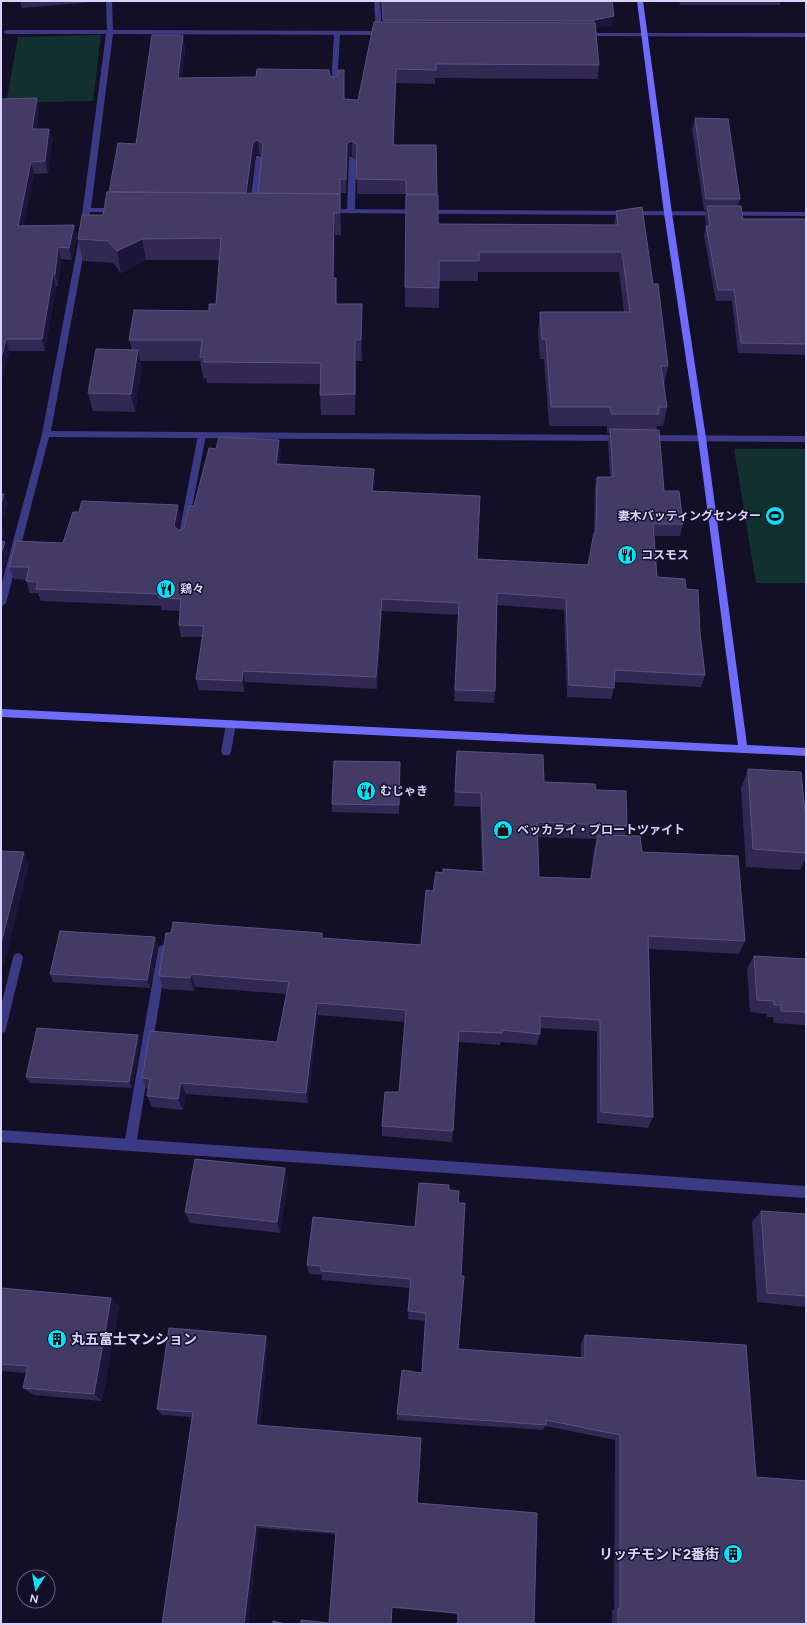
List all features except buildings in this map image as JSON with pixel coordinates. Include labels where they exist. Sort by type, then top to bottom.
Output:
[{"type":"street","points":[[1,603],[46,434],[87,210],[110,32],[109,1]]},
{"type":"street","points":[[377,1],[379,33]]},
{"type":"street","points":[[640,1],[668,213],[702,438],[743,748]]},
{"type":"street","points":[[6,32],[395,33]]},
{"type":"street","points":[[334,89],[337,33]]},
{"type":"street","points":[[578,34],[806,35]]},
{"type":"street","points":[[253,211],[259,158]]},
{"type":"street","points":[[351,211],[352,159]]},
{"type":"street","points":[[87,210],[126,210]]},
{"type":"street","points":[[321,211],[806,214]]},
{"type":"street","points":[[46,434],[806,439]]},
{"type":"street","points":[[182,539],[202,435]]},
{"type":"street","points":[[1,713],[806,752]]},
{"type":"street","points":[[226,752],[231,724]]},
{"type":"street","points":[[130,1145],[164,945]]},
{"type":"street","points":[[1,1028],[18,958]]},
{"type":"street","points":[[1,1136],[806,1192]]},
{"type":"green space","points":[[101,35],[93,101],[6,103],[18,37]]},
{"type":"green space","name":"妻木バッティングセンター","points":[[734,449],[806,449],[806,583],[756,583]]},
{"type":"place","name":"妻木バッティングセンター","points":[[775,516]]},
{"type":"place","name":"コスモス","points":[[627,555]]},
{"type":"place","name":"鶏々","points":[[166,589]]},
{"type":"place","name":"むじゃき","points":[[366,791]]},
{"type":"place","name":"ベッカライ・ブロートツァイト","points":[[503,830]]},
{"type":"place","name":"丸五富士マンション","points":[[57,1339]]},
{"type":"place","name":"リッチモンド2番街","points":[[733,1554]]}]
